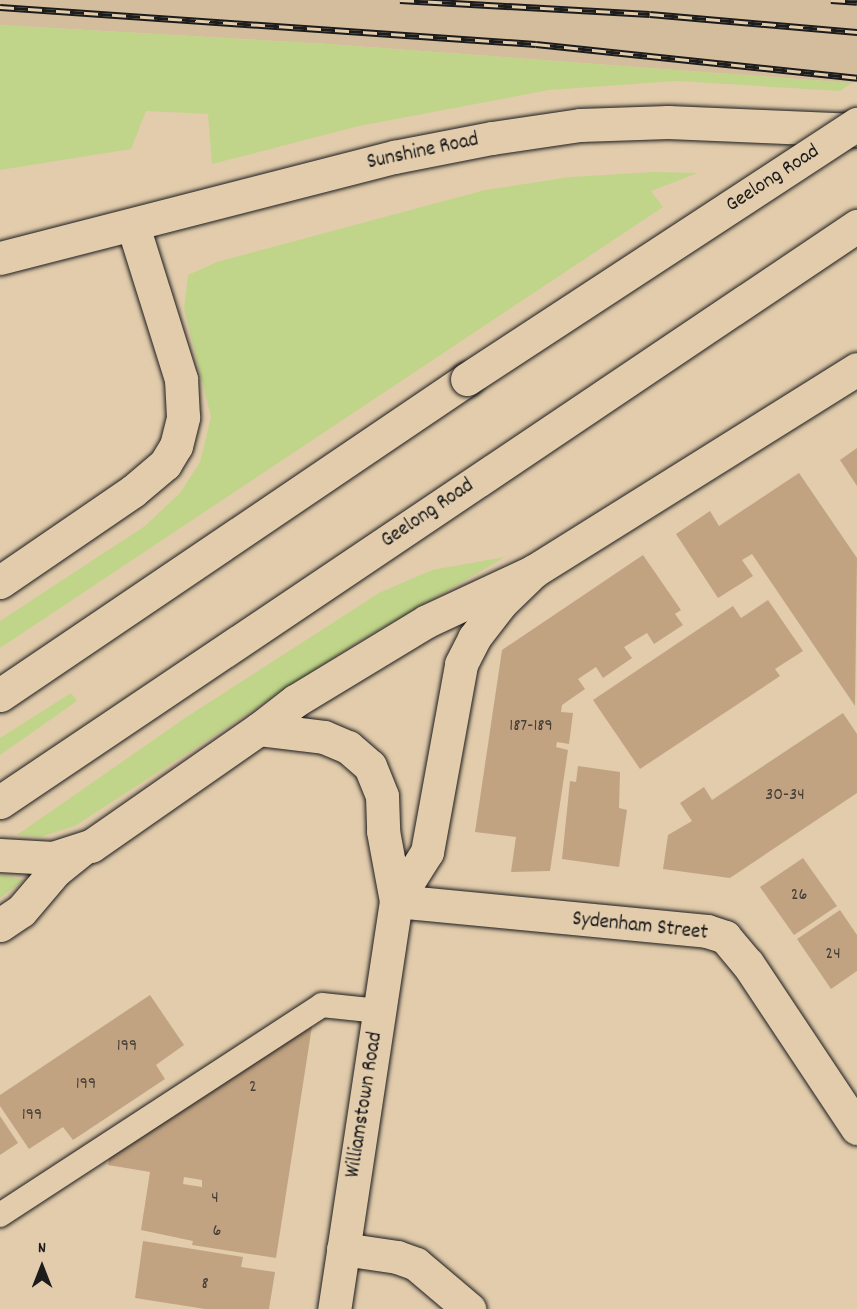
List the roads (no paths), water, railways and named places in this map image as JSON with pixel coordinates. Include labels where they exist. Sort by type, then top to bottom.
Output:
[{"type":"main road","name":"Sunshine Road","points":[[0,258],[133,226],[394,157],[580,125],[668,122],[857,130]]},
{"type":"main road","name":"Geelong Road","points":[[0,695],[467,379],[857,124]]},
{"type":"main road","points":[[0,582],[133,491],[165,464],[176,446],[183,417],[181,379],[133,226]]},
{"type":"main road","name":"Geelong Road","points":[[0,802],[857,226]]},
{"type":"main road","points":[[0,855],[53,858],[80,851],[104,839],[295,701],[426,621],[534,571],[857,369]]},
{"type":"main road","name":"Williamstown Road","points":[[396,901],[427,852],[456,680],[467,650],[501,603],[534,571]]},
{"type":"main road","name":"Williamstown Road","points":[[258,729],[324,736],[348,747],[370,766],[382,796],[396,901],[334,1309]]},
{"type":"main road","points":[[0,925],[21,911],[55,872],[80,851]]},
{"type":"main road","name":"Sydenham Street","points":[[396,901],[707,931],[724,937],[748,964],[857,1128]]},
{"type":"main road","points":[[343,1248],[397,1257],[416,1264],[468,1309]]},
{"type":"lane","points":[[0,1215],[322,1005],[379,1011]]},
{"type":"railway","points":[[400,0],[650,14],[857,32]]},
{"type":"railway","points":[[831,0],[857,2]]},
{"type":"railway","points":[[0,7],[536,44],[857,78]]}]
